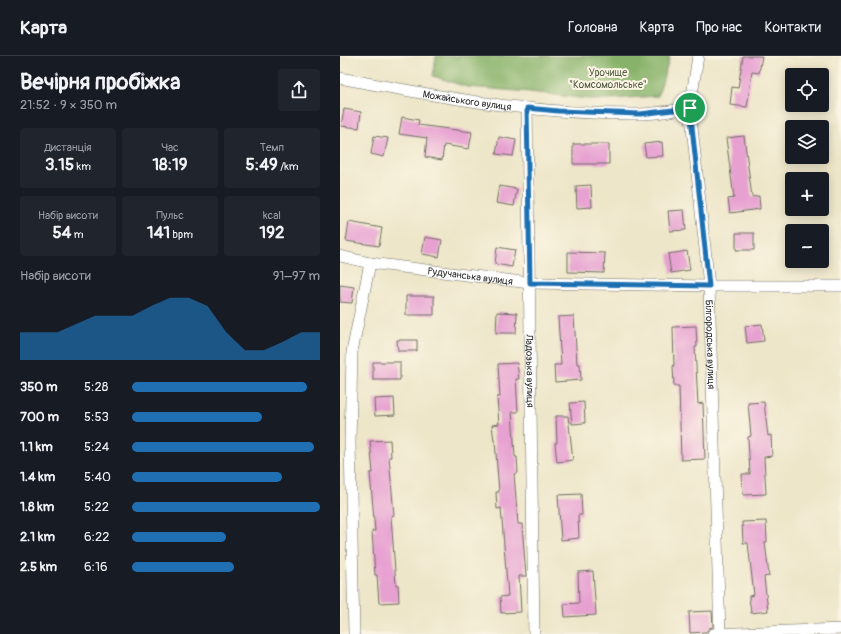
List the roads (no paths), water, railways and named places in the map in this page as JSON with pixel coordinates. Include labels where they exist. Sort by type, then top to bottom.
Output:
[{"type":"street","name":"Білгородська вулиця","points":[[698,56],[690,108],[709,286],[720,634]]},
{"type":"street","name":"Можайського вулиця","points":[[340,78],[420,94],[496,105],[558,111],[640,114],[690,108]]},
{"type":"street","name":"Ладозька вулиця","points":[[527,108],[534,634]]},
{"type":"street","name":"Рудучанська вулиця","points":[[340,256],[370,263],[530,283],[709,286],[841,286]]},
{"type":"street","points":[[354,634],[350,443],[352,352],[370,263]]},
{"type":"street","points":[[713,634],[841,629]]},
{"type":"park label","name":"Урочище \"Комсомольське\"","points":[[608,78]]}]
